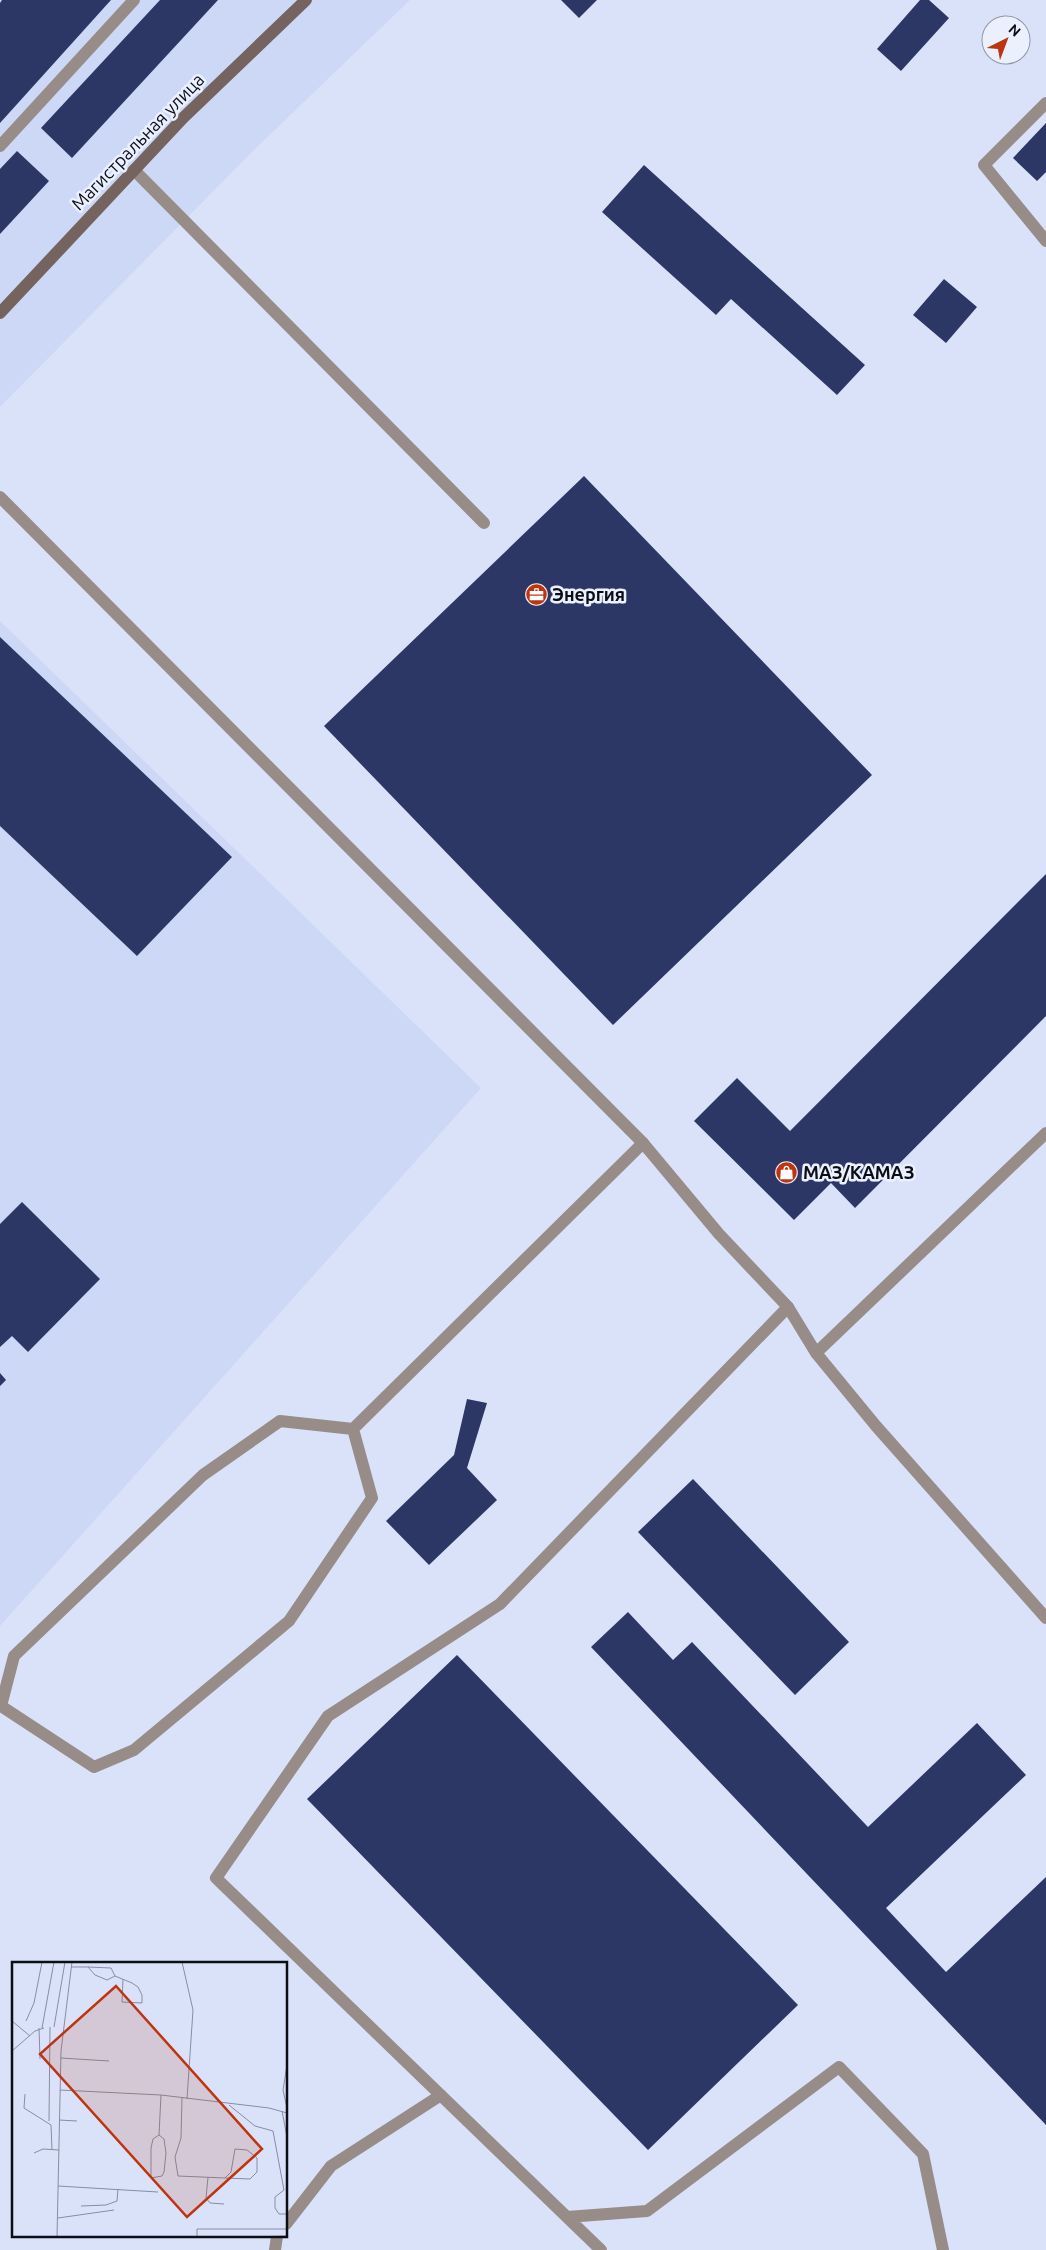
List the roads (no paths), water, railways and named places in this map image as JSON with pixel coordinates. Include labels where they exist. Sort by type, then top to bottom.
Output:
[{"type":"main road","name":"Магистральная улица","points":[[0,313],[183,118],[306,0]]},
{"type":"street","points":[[0,146],[134,0]]},
{"type":"street","points":[[1046,103],[984,165],[1046,241]]},
{"type":"street","points":[[134,170],[484,523]]},
{"type":"street","points":[[0,497],[643,1144],[719,1234],[788,1307],[816,1353],[876,1426],[1046,1618]]},
{"type":"street","points":[[816,1353],[1046,1133]]},
{"type":"street","points":[[353,1429],[372,1498],[290,1621],[134,1750],[94,1767],[1,1706],[14,1656],[203,1475],[280,1422],[353,1429],[643,1144]]},
{"type":"street","points":[[601,2250],[216,1878],[328,1716],[500,1604],[788,1307]]},
{"type":"street","points":[[566,2217],[647,2211],[839,2067],[923,2154],[943,2250]]},
{"type":"street","points":[[288,2221],[331,2166],[441,2095]]},
{"type":"place","name":"Энергия","points":[[536,595]]},
{"type":"place","name":"МАЗ/КАМАЗ","points":[[787,1173]]}]
